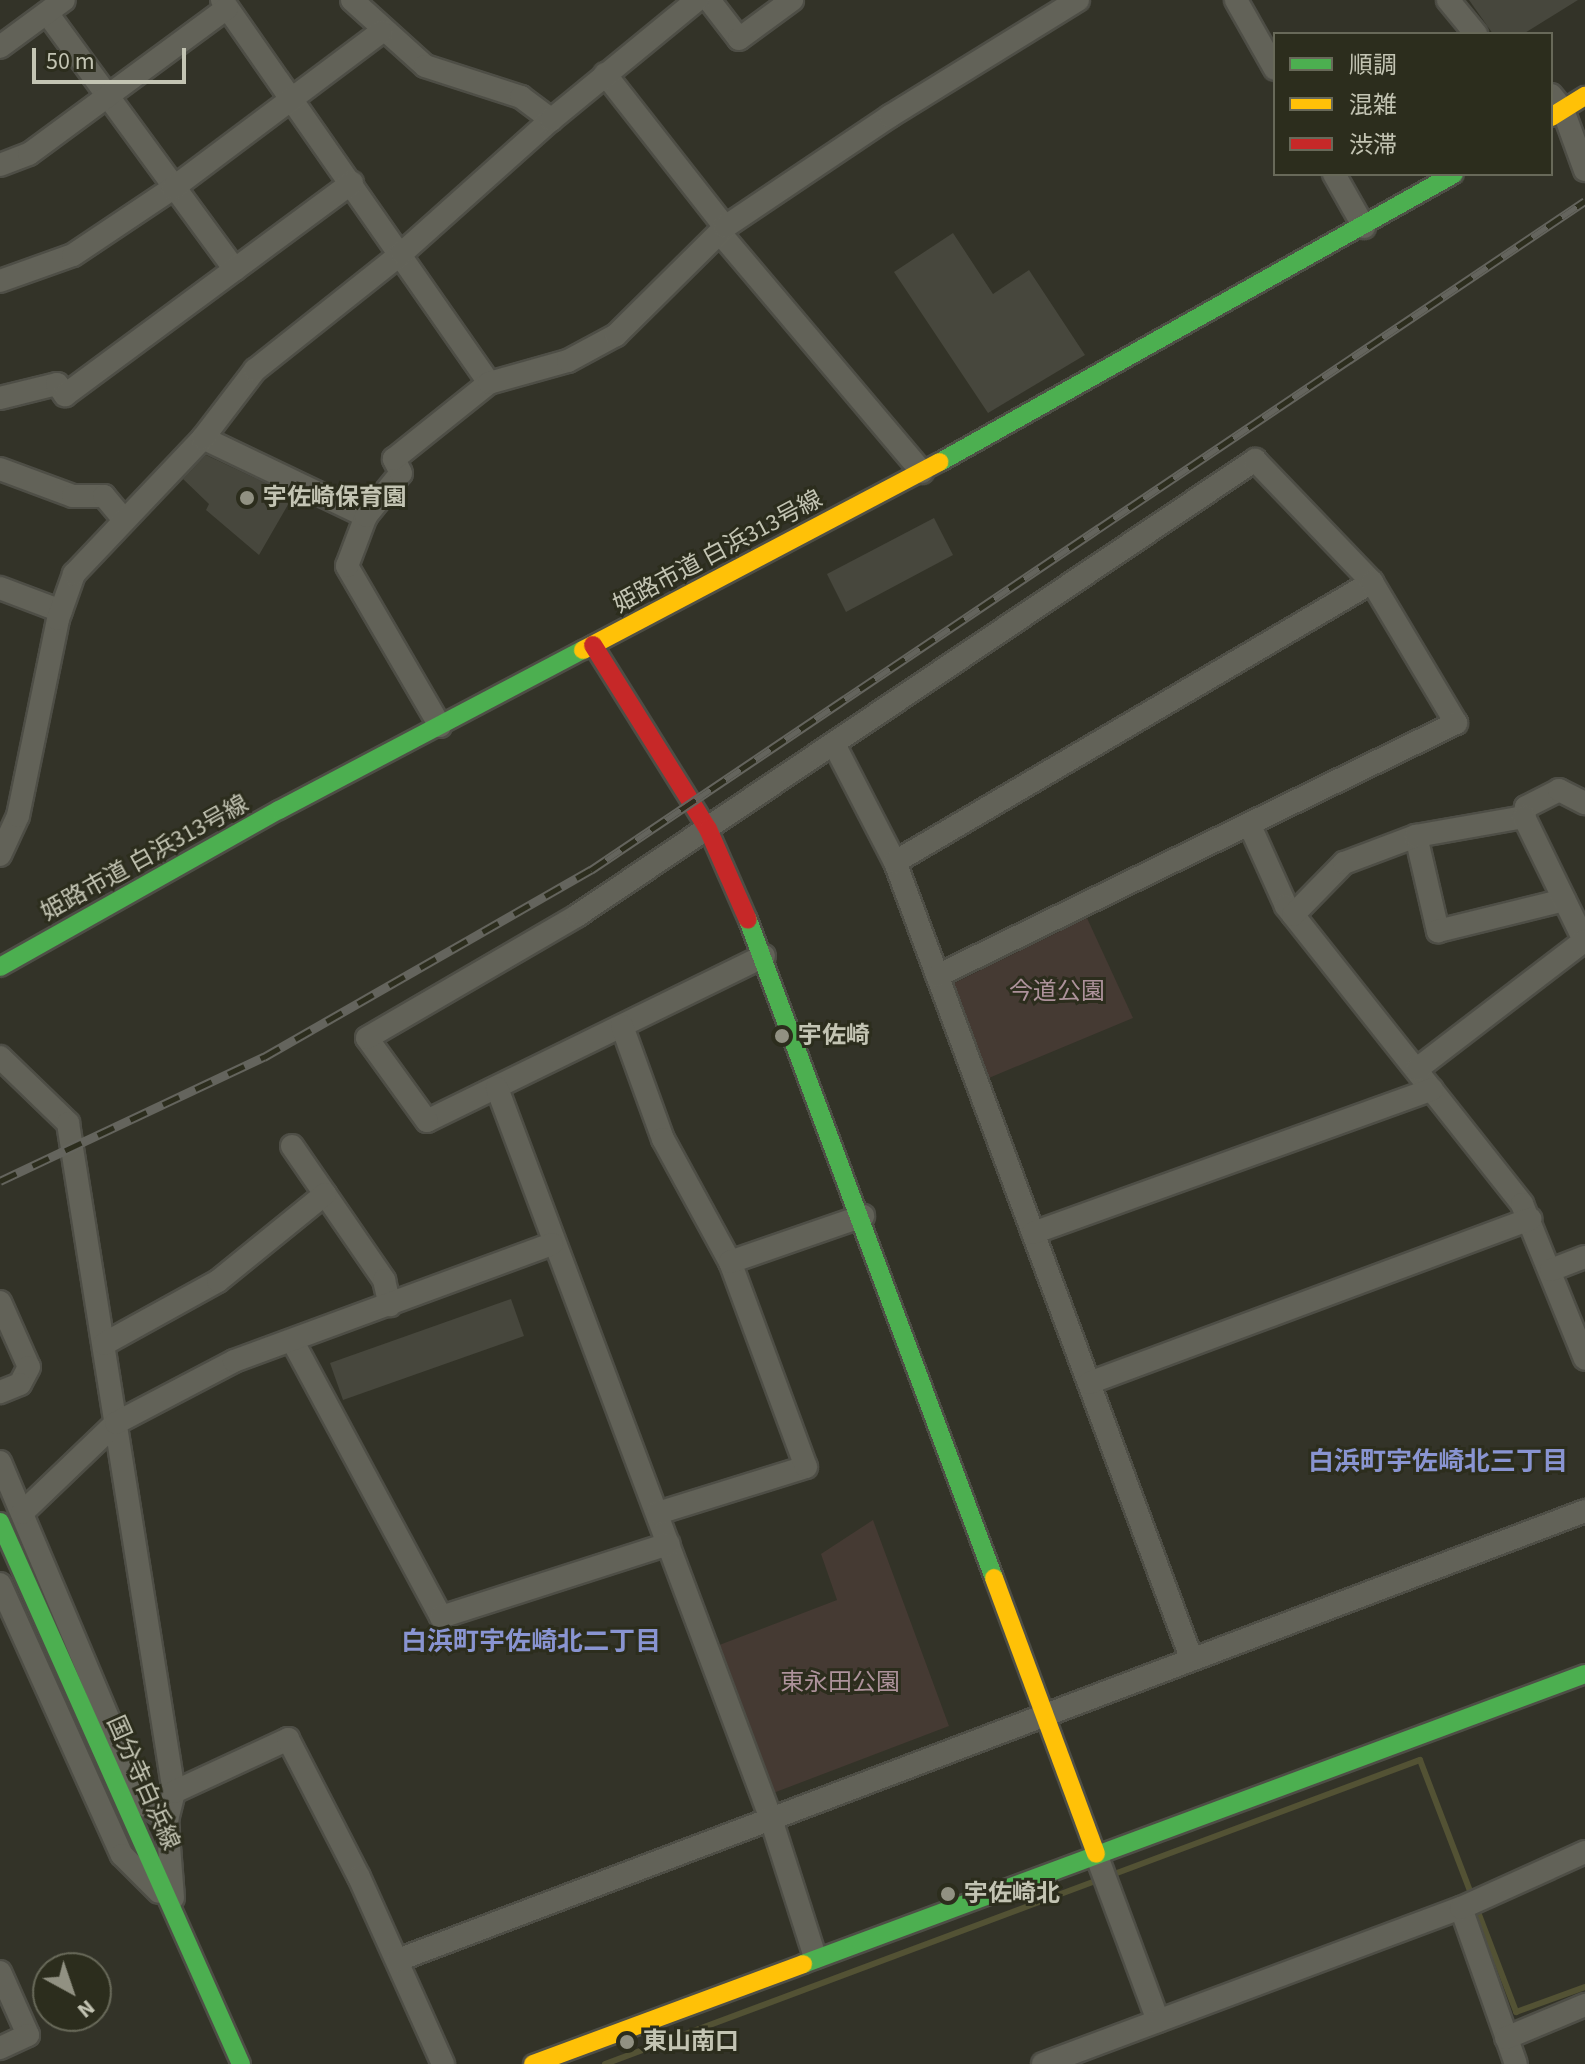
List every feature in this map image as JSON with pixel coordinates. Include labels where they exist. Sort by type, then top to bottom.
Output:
[{"type":"street","points":[[352,0],[382,31],[425,66],[521,97],[551,120]]},
{"type":"street","points":[[0,855],[18,816],[61,611],[74,574],[203,438],[255,370],[402,253],[551,120],[697,0]]},
{"type":"street","points":[[709,0],[739,39],[792,0]]},
{"type":"street","points":[[440,726],[347,566],[366,516],[401,473],[394,459],[489,383],[568,361],[616,335],[723,230],[890,116],[1078,0]]},
{"type":"street","points":[[1236,0],[1273,65]]},
{"type":"street","points":[[1448,0],[1474,32]]},
{"type":"street","points":[[0,165],[29,154],[224,4],[402,253],[489,383]]},
{"type":"street","points":[[0,47],[55,6],[108,96],[235,270]]},
{"type":"street","points":[[0,281],[73,255],[173,188],[382,31]]},
{"type":"street","points":[[605,74],[723,230],[922,472]]},
{"type":"street","points":[[1585,96],[1555,107],[1585,170]]},
{"type":"street","points":[[1335,176],[1364,227]]},
{"type":"street","name":"姫路市道 白浜313号線","points":[[0,967],[440,726],[922,472],[1451,176]]},
{"type":"street","points":[[0,398],[57,384],[65,395],[352,183]]},
{"type":"street","points":[[203,438],[366,516]]},
{"type":"street","points":[[764,956],[427,1121],[367,1038],[566,922],[835,746],[1255,460],[1372,582],[1456,723],[1251,828],[937,976]]},
{"type":"street","points":[[0,469],[73,496],[104,496],[123,519]]},
{"type":"street","points":[[895,862],[1372,582]]},
{"type":"street","points":[[0,588],[61,611]]},
{"type":"street","points":[[593,645],[708,829],[764,956],[863,1216],[1042,1715],[1158,2021]]},
{"type":"street","points":[[835,746],[895,862],[1192,1660]]},
{"type":"street","points":[[1417,1069],[1585,941],[1524,817],[1526,807],[1559,790],[1585,803]]},
{"type":"street","points":[[1293,915],[1344,863],[1416,836],[1524,817]]},
{"type":"street","points":[[1251,828],[1293,915],[1417,1069],[1531,1219],[1585,1359]]},
{"type":"street","points":[[1416,836],[1438,931],[1564,900]]},
{"type":"street","points":[[622,1026],[663,1139],[730,1262],[806,1467],[658,1513]]},
{"type":"street","points":[[0,1057],[68,1123],[174,1792],[167,1820],[173,1907]]},
{"type":"street","points":[[497,1088],[552,1244],[658,1513],[771,1819],[815,1957]]},
{"type":"street","points":[[1033,1233],[1432,1089]]},
{"type":"street","points":[[292,1146],[384,1280],[390,1305]]},
{"type":"street","points":[[104,1344],[218,1281],[325,1194]]},
{"type":"street","points":[[730,1262],[863,1216]]},
{"type":"street","points":[[1089,1383],[1531,1219]]},
{"type":"street","points":[[22,1513],[116,1423],[234,1361],[293,1342],[552,1244]]},
{"type":"street","points":[[1551,1270],[1585,1257]]},
{"type":"street","points":[[0,1302],[29,1367],[20,1384],[0,1392]]},
{"type":"street","points":[[293,1342],[441,1617],[669,1544]]},
{"type":"street","points":[[0,1462],[145,1805],[167,1820]]},
{"type":"street","points":[[398,1960],[1585,1511]]},
{"type":"street","name":"国分寺白浜線","points":[[0,1522],[241,2064]]},
{"type":"street","points":[[0,1584],[122,1855],[173,1907]]},
{"type":"street","points":[[533,2064],[1585,1674]]},
{"type":"street","points":[[174,1792],[288,1739],[398,1960],[443,2064]]},
{"type":"street","points":[[1043,2064],[1461,1908],[1585,1852]]},
{"type":"street","points":[[1461,1908],[1516,2064]]},
{"type":"street","points":[[0,1972],[28,2035],[0,2048]]},
{"type":"street","points":[[1506,2038],[1585,2005]]},
{"type":"green space","name":"今道公園","points":[[1087,918],[1133,1018],[984,1080],[948,986]]},
{"type":"green space","name":"東永田公園","points":[[873,1520],[949,1726],[768,1795],[714,1647],[837,1600],[821,1554]]},
{"type":"building","points":[[1469,0],[1578,0],[1526,32],[1492,32]]},
{"type":"building","points":[[953,233],[993,294],[1029,270],[1085,355],[988,413],[894,272]]},
{"type":"building","name":"宇佐崎保育園","points":[[206,455],[293,496],[259,555],[206,510],[209,504],[183,479]]},
{"type":"building","points":[[934,518],[953,555],[846,612],[827,574]]},
{"type":"building","points":[[511,1299],[524,1336],[343,1400],[330,1363]]},
{"type":"waterway","points":[[605,2064],[1420,1760],[1516,2012],[1585,1987]]},
{"type":"railway","points":[[0,1181],[264,1057],[591,870],[1585,201]]},
{"type":"traffic: fast","points":[[940,462],[1450,176]]},
{"type":"traffic: fast","points":[[0,967],[279,810],[583,650]]},
{"type":"traffic: fast","points":[[748,920],[994,1578]]},
{"type":"traffic: fast","points":[[0,1522],[241,2064]]},
{"type":"traffic: fast","points":[[803,1964],[1585,1674]]},
{"type":"traffic: slow","points":[[1553,116],[1585,96]]},
{"type":"traffic: slow","points":[[583,650],[940,462]]},
{"type":"traffic: slow","points":[[994,1578],[1096,1854]]},
{"type":"traffic: slow","points":[[533,2064],[803,1964]]},
{"type":"traffic: jam","points":[[593,645],[708,829],[748,920]]},
{"type":"place","name":"宇佐崎保育園","points":[[247,498]]},
{"type":"place","name":"宇佐崎","points":[[782,1036]]},
{"type":"place","name":"宇佐崎北","points":[[948,1894]]},
{"type":"place","name":"東山南口","points":[[627,2042]]},
{"type":"district","name":"白浜町宇佐崎北三丁目","points":[[1438,1462]]},
{"type":"district","name":"白浜町宇佐崎北二丁目","points":[[531,1642]]}]
